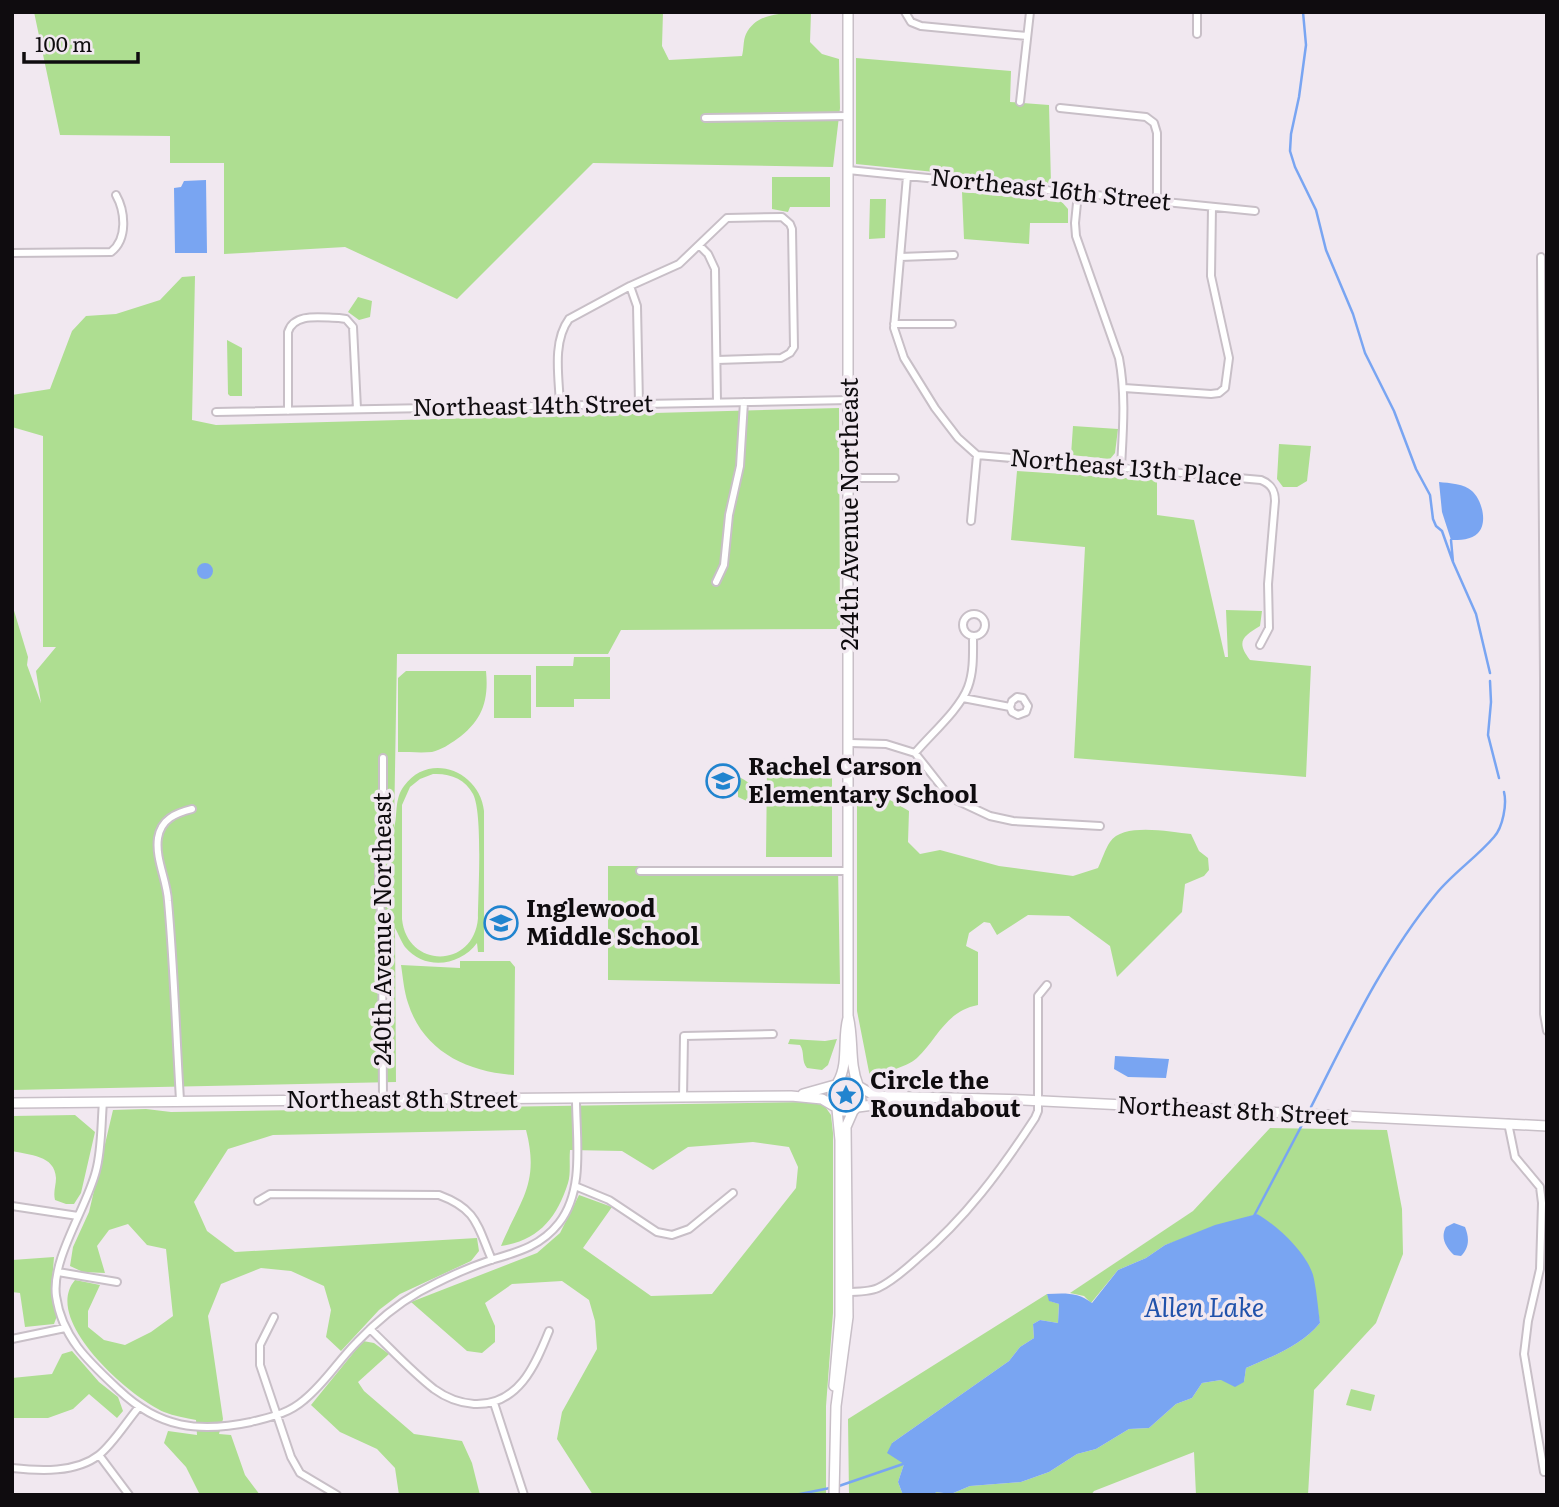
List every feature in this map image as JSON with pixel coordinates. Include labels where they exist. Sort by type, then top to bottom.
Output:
[{"type":"street","name":"244th Avenue Northeast","points":[[836,1084],[842,1075],[848,1016],[848,12]]},
{"type":"street","points":[[1020,102],[1030,12]]},
{"type":"street","points":[[1197,12],[1197,34]]},
{"type":"street","points":[[906,16],[921,26],[1027,37]]},
{"type":"street","points":[[1060,108],[1146,117],[1153,123],[1157,133],[1157,201]]},
{"type":"street","points":[[705,118],[848,116]]},
{"type":"street","name":"Northeast 16th Street","points":[[848,170],[1255,211]]},
{"type":"street","points":[[907,176],[894,324],[904,358],[935,408],[958,438],[977,455],[971,522]]},
{"type":"street","points":[[1078,193],[1076,236],[1119,358],[1124,388],[1121,467]]},
{"type":"street","points":[[12,253],[104,253],[117,247],[122,233],[122,209],[116,195]]},
{"type":"street","points":[[1124,388],[1211,394],[1219,393],[1225,388],[1229,358],[1211,276],[1212,207]]},
{"type":"street","points":[[560,405],[559,342],[563,327],[569,319],[630,286],[679,264],[727,218],[776,216],[786,220],[792,229],[793,242],[794,347],[781,358],[717,360]]},
{"type":"street","points":[[699,245],[708,254],[715,269],[718,402]]},
{"type":"street","points":[[900,257],[954,255]]},
{"type":"street","points":[[1541,257],[1544,1002],[1547,1031]]},
{"type":"street","points":[[630,286],[637,306],[639,404]]},
{"type":"street","points":[[288,411],[288,332],[290,326],[300,318],[340,318],[353,327],[357,409]]},
{"type":"street","points":[[894,324],[952,324]]},
{"type":"street","name":"Northeast 14th Street","points":[[216,412],[850,400]]},
{"type":"street","points":[[716,582],[724,565],[729,516],[740,466],[744,402]]},
{"type":"street","name":"Northeast 13th Place","points":[[977,455],[1261,480],[1272,487],[1276,501],[1269,628],[1260,645]]},
{"type":"street","points":[[850,478],[895,478]]},
{"type":"street","points":[[915,753],[963,698],[969,686],[973,666],[973,636]]},
{"type":"street","points":[[963,698],[1010,706]]},
{"type":"street","points":[[850,743],[886,744],[915,753],[945,791],[958,801],[990,816],[1013,821],[1100,826]]},
{"type":"street","name":"240th Avenue Northeast","points":[[383,758],[383,826],[379,874],[383,1100]]},
{"type":"street","points":[[180,1100],[168,899],[159,857],[158,836],[170,817],[192,809]]},
{"type":"street","points":[[640,871],[848,871]]},
{"type":"street","points":[[844,1292],[876,1289],[908,1267],[962,1218],[1008,1159],[1035,1118],[1038,1101],[1038,996],[1047,985]]},
{"type":"street","name":"244th Avenue Northeast","points":[[848,1016],[852,1030],[852,1062],[859,1087]]},
{"type":"street","points":[[683,1098],[684,1036],[773,1034]]},
{"type":"street","points":[[835,1495],[835,1416],[843,1338],[844,1292],[846,1127],[862,1098],[859,1087],[846,1080],[836,1084],[831,1093],[840,1140],[844,1292]]},
{"type":"street","name":"Northeast 8th Street","points":[[791,1096],[836,1084]]},
{"type":"street","name":"Northeast 8th Street","points":[[859,1087],[868,1094],[878,1096],[1038,1101],[1547,1126]]},
{"type":"street","name":"Northeast 8th Street","points":[[12,1103],[791,1096],[822,1098],[835,1108]]},
{"type":"street","name":"Northeast 8th Street","points":[[855,1109],[919,1097]]},
{"type":"street","points":[[103,1102],[97,1170],[58,1272],[56,1295],[65,1328],[80,1352],[139,1407],[159,1418],[191,1427],[229,1426],[277,1416],[312,1394],[370,1329],[398,1306],[419,1292],[492,1260],[525,1250],[546,1236],[567,1209],[575,1186],[576,1099]]},
{"type":"street","points":[[835,1108],[844,1112],[855,1109]]},
{"type":"street","points":[[1508,1123],[1515,1157],[1539,1187],[1542,1203],[1541,1269],[1528,1321],[1524,1354],[1544,1472]]},
{"type":"street","points":[[575,1186],[609,1200],[664,1235],[673,1235],[689,1229],[733,1194]]},
{"type":"street","points":[[258,1200],[270,1194],[439,1195],[458,1202],[470,1212],[492,1260]]},
{"type":"street","points":[[12,1206],[78,1216]]},
{"type":"street","points":[[58,1272],[117,1282]]},
{"type":"street","points":[[274,1317],[264,1335],[258,1355],[262,1375],[291,1457],[300,1473],[337,1495]]},
{"type":"street","points":[[12,1339],[65,1328]]},
{"type":"street","points":[[370,1329],[435,1390],[469,1404],[494,1403],[506,1398],[527,1378],[549,1331]]},
{"type":"street","points":[[494,1403],[524,1495]]},
{"type":"street","points":[[12,1468],[60,1469],[99,1455],[139,1407]]},
{"type":"street","points":[[99,1455],[129,1495]]},
{"type":"green space","points":[[34,12],[663,12],[662,46],[669,60],[742,56],[746,34],[758,21],[775,14],[811,13],[810,42],[822,54],[839,59],[840,108],[833,167],[593,163],[457,299],[345,247],[224,254],[224,163],[170,163],[170,136],[60,135]]},
{"type":"green space","points":[[856,58],[1011,71],[1010,102],[1049,105],[1051,184],[856,164]]},
{"type":"green space","points":[[772,177],[830,177],[830,207],[790,207],[788,212],[772,209]]},
{"type":"green space","points":[[962,192],[1061,201],[1068,209],[1068,223],[1030,223],[1029,244],[964,239]]},
{"type":"green space","points":[[870,199],[886,199],[885,238],[869,239]]},
{"type":"green space","points":[[195,276],[192,420],[216,425],[839,408],[840,629],[621,630],[608,654],[397,654],[394,828],[399,796],[414,775],[439,768],[452,770],[473,785],[484,811],[484,952],[478,952],[477,943],[470,951],[452,961],[442,963],[422,960],[405,947],[395,928],[396,1082],[12,1090],[12,604],[28,657],[27,665],[41,703],[36,671],[56,647],[43,647],[43,436],[12,427],[12,395],[50,389],[72,331],[86,316],[116,314],[160,300],[182,277]],"holes":[[[439,774],[461,781],[473,794],[478,818],[479,854],[478,918],[474,935],[465,947],[454,954],[440,956],[427,954],[415,947],[407,935],[402,919],[402,805],[410,787],[420,779]]]},
{"type":"green space","points":[[358,297],[372,301],[370,317],[359,320],[348,312]]},
{"type":"green space","points":[[227,340],[242,348],[242,396],[228,394]]},
{"type":"green space","points":[[1073,426],[1118,429],[1115,453],[1110,459],[1071,455]]},
{"type":"green space","points":[[1279,444],[1311,446],[1307,481],[1297,487],[1283,487],[1277,479]]},
{"type":"green space","points":[[1017,471],[1157,480],[1157,515],[1194,520],[1225,657],[1228,657],[1226,610],[1262,611],[1260,626],[1246,636],[1242,644],[1250,660],[1311,666],[1306,777],[1074,758],[1085,547],[1011,540]]},
{"type":"green space","points":[[574,657],[610,657],[610,699],[574,699],[574,707],[536,707],[536,666],[573,666]]},
{"type":"green space","points":[[406,671],[486,671],[485,701],[478,717],[466,732],[435,751],[398,752],[398,678]]},
{"type":"green space","points":[[494,675],[531,675],[531,718],[494,718]]},
{"type":"green space","points":[[767,768],[832,769],[832,857],[766,857]]},
{"type":"green space","points":[[738,777],[752,787],[753,804],[738,797],[738,789],[730,786],[728,778]]},
{"type":"green space","points":[[871,789],[909,811],[908,842],[920,854],[940,850],[999,866],[1073,876],[1098,868],[1108,845],[1116,836],[1136,830],[1160,830],[1191,834],[1199,851],[1208,858],[1209,870],[1204,876],[1185,884],[1182,912],[1117,977],[1110,946],[1069,916],[1028,915],[997,935],[990,923],[984,922],[969,933],[966,946],[978,952],[978,1005],[967,1008],[950,1019],[917,1058],[901,1067],[870,1077],[857,1011],[857,790]]},
{"type":"green space","points":[[608,866],[838,866],[840,984],[608,980]]},
{"type":"green space","points":[[460,961],[510,961],[515,967],[514,1075],[480,1069],[449,1056],[424,1034],[415,1020],[407,998],[401,965],[460,968]]},
{"type":"green space","points":[[790,1039],[837,1039],[828,1065],[822,1070],[807,1068],[800,1045],[788,1044]]},
{"type":"green space","points":[[846,1086],[852,1089],[855,1095],[852,1101],[846,1104],[840,1101],[837,1095],[840,1089]]},
{"type":"green space","points":[[805,1102],[824,1105],[831,1115],[833,1133],[833,1313],[826,1406],[826,1495],[593,1495],[557,1439],[562,1412],[597,1349],[595,1321],[589,1300],[562,1281],[512,1284],[485,1303],[495,1326],[495,1342],[482,1353],[467,1351],[411,1302],[537,1253],[560,1233],[579,1195],[612,1207],[583,1248],[651,1296],[712,1294],[796,1188],[798,1167],[789,1147],[753,1142],[688,1147],[653,1170],[622,1151],[570,1150],[568,1183],[552,1217],[526,1239],[501,1246],[526,1191],[529,1178],[531,1164],[526,1130],[273,1135],[228,1149],[194,1202],[207,1231],[235,1252],[477,1238],[479,1251],[471,1261],[400,1294],[379,1310],[341,1351],[326,1337],[331,1310],[324,1286],[291,1271],[261,1268],[221,1284],[208,1316],[223,1419],[219,1434],[231,1435],[245,1475],[260,1495],[200,1495],[186,1467],[164,1443],[168,1431],[197,1435],[196,1420],[164,1412],[131,1391],[94,1355],[79,1335],[70,1315],[68,1297],[75,1280],[100,1285],[88,1311],[88,1327],[104,1340],[125,1345],[151,1332],[173,1316],[166,1249],[147,1245],[128,1224],[109,1230],[97,1246],[105,1273],[83,1272],[70,1266],[73,1247],[89,1212],[113,1110],[146,1109],[171,1112]]},
{"type":"green space","points":[[75,1115],[95,1132],[81,1193],[74,1204],[66,1204],[55,1200],[55,1170],[46,1160],[12,1151],[12,1116]]},
{"type":"green space","points":[[1270,1128],[1387,1130],[1402,1209],[1403,1254],[1376,1323],[1314,1390],[1308,1495],[1196,1495],[1194,1452],[1094,1491],[1091,1495],[935,1495],[936,1492],[951,1494],[970,1486],[1021,1482],[1049,1472],[1077,1454],[1096,1449],[1129,1429],[1149,1428],[1176,1404],[1192,1398],[1202,1383],[1221,1380],[1244,1382],[1246,1368],[1295,1344],[1320,1323],[1317,1306],[1257,1214],[1165,1245],[1146,1258],[1118,1270],[1091,1303],[1084,1296],[1070,1293],[1193,1211]]},
{"type":"green space","points":[[54,1257],[52,1283],[57,1316],[54,1324],[25,1327],[20,1293],[12,1292],[12,1260]]},
{"type":"green space","points":[[1047,1294],[1050,1301],[1059,1304],[1058,1323],[1040,1320],[1033,1324],[1034,1338],[1020,1347],[1009,1361],[892,1443],[904,1464],[898,1482],[903,1495],[849,1495],[848,1419]]},
{"type":"green space","points":[[363,1341],[374,1343],[389,1354],[358,1382],[364,1391],[414,1434],[462,1441],[472,1463],[480,1495],[399,1495],[395,1468],[377,1449],[340,1432],[311,1405]]},
{"type":"green space","points":[[72,1351],[99,1382],[118,1397],[123,1411],[117,1418],[89,1394],[73,1409],[48,1418],[12,1418],[12,1378],[52,1374],[62,1354]]},
{"type":"green space","points":[[1351,1389],[1375,1395],[1371,1411],[1346,1405]]},
{"type":"water","points":[[206,180],[207,253],[175,253],[174,188],[181,187],[184,181]]},
{"type":"water","points":[[1439,482],[1457,484],[1476,495],[1481,506],[1483,523],[1481,529],[1472,537],[1451,540],[1442,512]]},
{"type":"water","points":[[205,563],[213,571],[205,579],[197,571]]},
{"type":"water","points":[[1115,1056],[1169,1059],[1166,1078],[1128,1077],[1114,1069]]},
{"type":"water","name":"Allen Lake","points":[[1257,1214],[1292,1242],[1311,1270],[1320,1323],[1304,1338],[1286,1350],[1246,1368],[1244,1382],[1235,1387],[1221,1380],[1202,1383],[1192,1398],[1176,1404],[1149,1428],[1129,1429],[1096,1449],[1077,1454],[1049,1472],[1021,1482],[970,1486],[951,1494],[936,1492],[935,1495],[903,1495],[898,1482],[904,1464],[887,1453],[892,1443],[1009,1361],[1020,1347],[1034,1338],[1033,1324],[1040,1320],[1058,1323],[1059,1304],[1049,1301],[1047,1294],[1076,1295],[1092,1303],[1118,1270],[1146,1258],[1165,1245],[1215,1225]]},
{"type":"water","points":[[1454,1223],[1465,1227],[1467,1234],[1467,1246],[1461,1256],[1454,1255],[1444,1239],[1446,1227]]},
{"type":"waterway","points":[[1303,12],[1306,45],[1290,151],[1316,210],[1326,250],[1353,314],[1365,353],[1394,411],[1416,469],[1430,495],[1433,519],[1442,531],[1453,562]]},
{"type":"waterway","points":[[1451,540],[1453,562],[1476,614],[1490,673]]},
{"type":"waterway","points":[[1490,681],[1488,735],[1499,778]]},
{"type":"waterway","points":[[1311,1107],[1383,970],[1417,918],[1443,886],[1497,833],[1504,815],[1504,792]]},
{"type":"waterway","points":[[1254,1216],[1303,1123]]},
{"type":"waterway","points":[[836,1487],[906,1463]]},
{"type":"waterway","points":[[795,1495],[830,1488]]},
{"type":"place","name":"Rachel Carson Elementary School","points":[[723,781]]},
{"type":"place","name":"Inglewood Middle School","points":[[501,923]]},
{"type":"place","name":"Circle the Roundabout","points":[[846,1095]]}]
